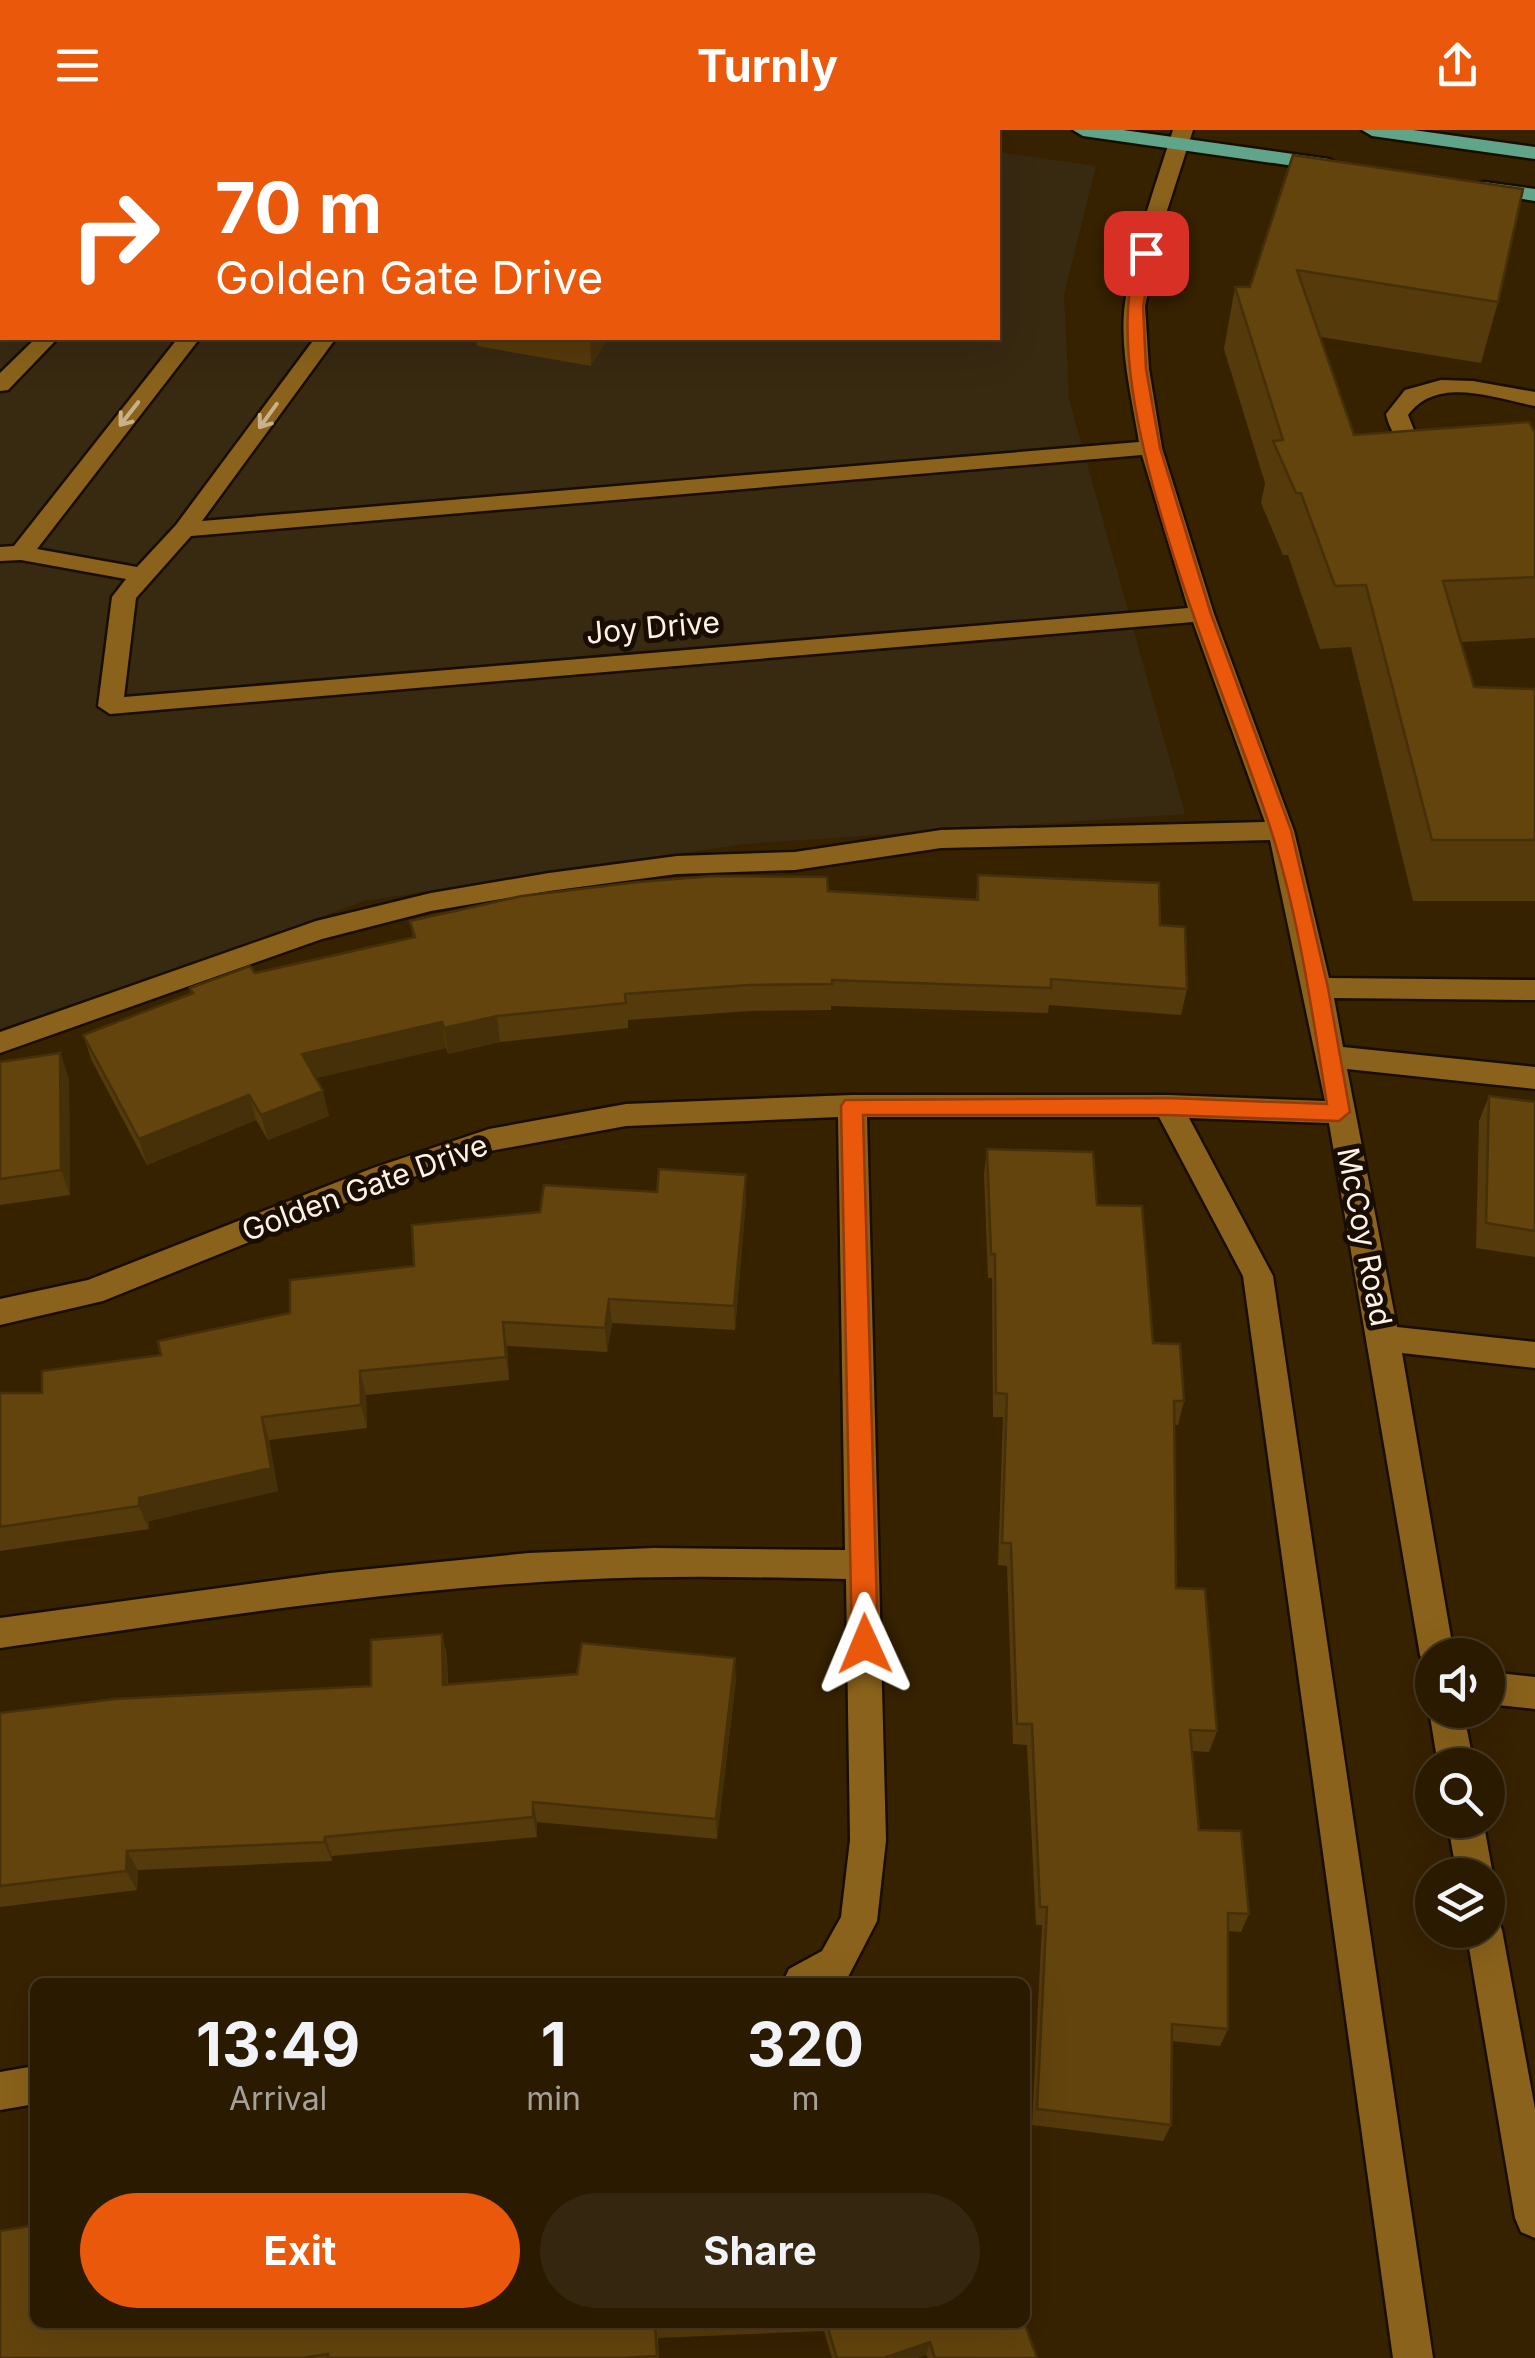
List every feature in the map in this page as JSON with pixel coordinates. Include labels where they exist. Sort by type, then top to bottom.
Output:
[{"type":"main road","points":[[1083,130],[1182,137],[1358,170]]},
{"type":"main road","points":[[1372,130],[1535,153]]},
{"type":"main road","points":[[1456,184],[1535,196]]},
{"type":"street","name":"McCoy Road","points":[[1182,137],[1152,226],[1135,306],[1138,369],[1152,448],[1202,614],[1281,830],[1318,988],[1384,1338],[1434,1638]]},
{"type":"street","points":[[0,386],[32,348],[44,340]]},
{"type":"street","points":[[11,553],[187,340]]},
{"type":"street","points":[[11,553],[142,575],[184,530],[324,340]]},
{"type":"street","points":[[1450,462],[1417,448],[1400,430],[1397,414],[1413,395],[1437,388],[1471,387],[1535,398]]},
{"type":"street","points":[[184,530],[1152,448]]},
{"type":"street","name":"Joy Drive","points":[[142,575],[124,597],[110,706],[1202,614]]},
{"type":"street","points":[[0,1043],[316,931],[448,899],[676,864],[795,861],[942,839],[1281,830]]},
{"type":"street","points":[[1318,988],[1535,990]]},
{"type":"street","points":[[1328,1056],[1535,1078]]},
{"type":"street","points":[[809,1978],[835,1964],[860,1922],[868,1840],[852,1106]]},
{"type":"street","name":"Golden Gate Drive","points":[[0,1312],[92,1292],[383,1176],[489,1140],[626,1116],[852,1106],[1168,1106],[1339,1112]]},
{"type":"street","points":[[1168,1106],[1258,1276],[1413,2358]]},
{"type":"street","points":[[1384,1338],[1535,1354]]},
{"type":"street","points":[[0,1633],[332,1588],[531,1567],[692,1562],[864,1565]]},
{"type":"street","points":[[1505,1690],[1535,1694]]},
{"type":"street","points":[[1488,1948],[1524,2104],[1535,2218]]},
{"type":"street","points":[[0,2091],[30,2086]]},
{"type":"shaded area","points":[[1000,152],[1096,166],[1064,295],[1069,399],[1185,814],[744,844],[364,901],[0,1035],[0,340],[1000,340]]},
{"type":"building","points":[[1293,155],[1523,189],[1498,302],[1297,270],[1354,435],[1529,422],[1535,433],[1535,577],[1443,581],[1474,687],[1535,689],[1535,840],[1432,840],[1366,585],[1335,586],[1301,493],[1296,493],[1273,441],[1283,440],[1235,287],[1250,287]]},
{"type":"building","points":[[978,875],[1159,883],[1160,925],[1185,927],[1187,989],[1051,979],[1051,988],[832,980],[832,984],[749,985],[625,994],[626,1003],[497,1016],[444,1028],[442,1022],[302,1054],[323,1091],[261,1115],[249,1095],[139,1139],[83,1035],[193,993],[190,988],[250,966],[255,973],[415,937],[410,921],[522,896],[714,876],[827,877],[828,891],[978,900]]},
{"type":"building","points":[[60,1053],[61,1170],[0,1179],[0,1062]]},
{"type":"building","points":[[1489,1096],[1535,1102],[1535,1231],[1486,1223]]},
{"type":"building","points":[[987,1149],[1093,1152],[1097,1205],[1142,1206],[1153,1343],[1180,1344],[1184,1401],[1174,1401],[1176,1588],[1205,1589],[1217,1731],[1190,1730],[1199,1830],[1241,1831],[1249,1914],[1228,1913],[1228,2029],[1172,2024],[1171,2125],[1037,2109],[1047,1907],[1040,1907],[1032,1724],[1017,1724],[1011,1543],[1002,1543],[1007,1394],[996,1393],[995,1254],[991,1254]]},
{"type":"building","points":[[659,1169],[746,1175],[734,1306],[609,1299],[605,1328],[503,1322],[506,1357],[360,1371],[361,1405],[262,1417],[271,1468],[139,1498],[139,1506],[0,1527],[0,1393],[42,1393],[42,1371],[161,1355],[158,1341],[290,1313],[290,1280],[414,1266],[412,1225],[540,1212],[544,1185],[657,1192]]},
{"type":"building","points":[[442,1634],[443,1685],[577,1674],[582,1643],[735,1658],[716,1819],[533,1802],[533,1817],[325,1837],[324,1842],[127,1851],[126,1871],[0,1886],[0,1713],[115,1699],[371,1686],[371,1640]]},
{"type":"building","points":[[30,2226],[30,2328],[655,2328],[657,2356],[328,2358],[328,2354],[303,2358],[0,2358],[0,2231]]},
{"type":"building","points":[[828,2328],[1026,2328],[1037,2358],[935,2358],[930,2342],[884,2358],[837,2358]]},
{"type":"route","points":[[865,1644],[852,1106],[1168,1106],[1339,1112],[1318,988],[1281,830],[1202,614],[1152,448],[1138,369],[1135,306],[1146,253]]}]
